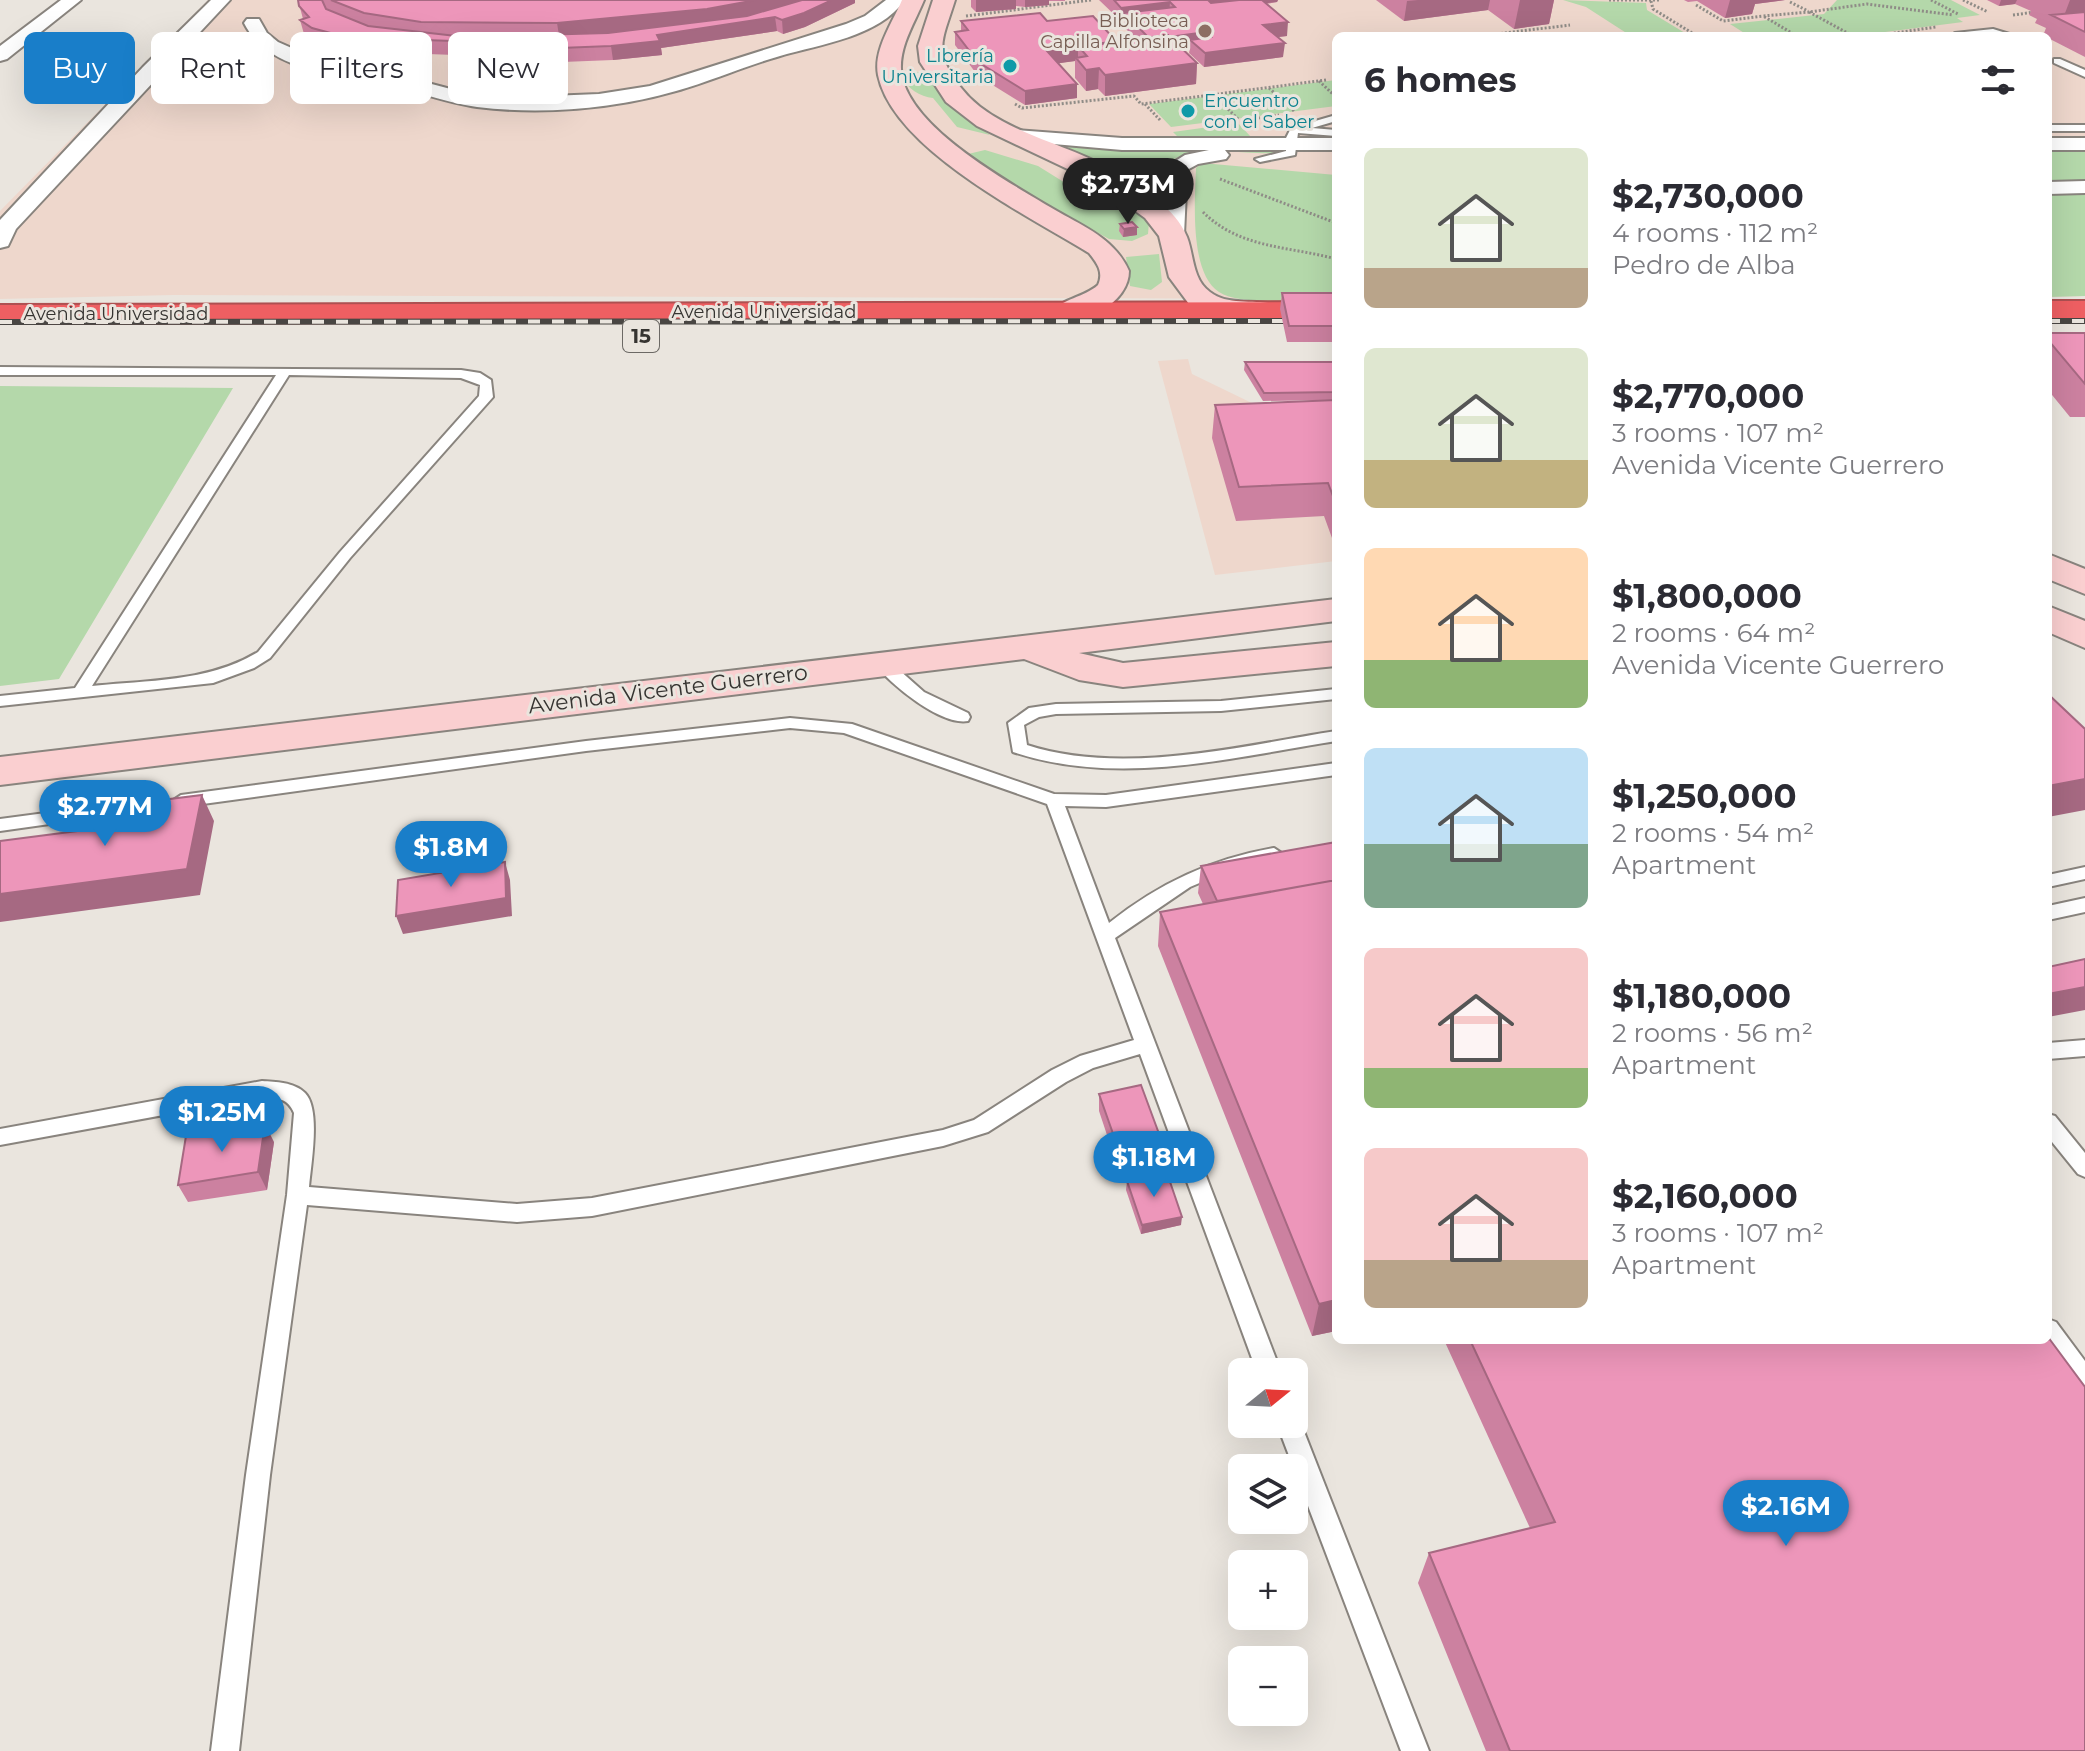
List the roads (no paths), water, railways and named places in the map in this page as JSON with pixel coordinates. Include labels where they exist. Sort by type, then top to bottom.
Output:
[{"type":"highway","points":[[2052,310],[2085,310]]},
{"type":"highway","name":"Avenida Universidad","points":[[0,314],[1332,311]]},
{"type":"highway","points":[[95,336],[294,314]]},
{"type":"highway","name":"Avenida Universidad","points":[[0,337],[1332,336]]},
{"type":"main road","points":[[913,0],[889,64],[896,94],[919,126],[957,158],[1099,247],[1109,257],[1114,268],[1112,288],[1089,306],[1067,312]]},
{"type":"main road","points":[[953,8],[929,46],[932,62],[943,83],[962,103],[986,121],[1115,183],[1155,212],[1173,235],[1183,277],[1199,298],[1225,309],[1280,311]]},
{"type":"main road","points":[[889,64],[932,62]]},
{"type":"main road","points":[[1099,247],[1140,249],[1164,242],[1173,235]]},
{"type":"main road","points":[[2052,567],[2085,583]]},
{"type":"main road","name":"Avenida Vicente Guerrero","points":[[0,743],[1332,583]]},
{"type":"main road","name":"Avenida Vicente Guerrero","points":[[0,771],[1332,610]]},
{"type":"main road","points":[[2052,619],[2085,636]]},
{"type":"main road","points":[[1025,647],[1093,671],[1123,675],[1332,654]]},
{"type":"street","points":[[0,55],[72,0]]},
{"type":"street","points":[[0,241],[9,224],[150,71],[221,0]]},
{"type":"street","points":[[253,23],[259,38],[271,46],[315,64],[422,85],[476,101],[517,103],[630,96],[692,82],[856,26],[888,9],[896,0]]},
{"type":"street","points":[[1015,136],[1122,144],[1293,137],[1332,143]]},
{"type":"street","points":[[2052,144],[2085,144]]},
{"type":"street","points":[[1173,235],[1175,172],[1181,164],[1217,155],[1321,166]]},
{"type":"street","points":[[2052,188],[2085,187]]},
{"type":"lane","points":[[2057,61],[2085,74]]},
{"type":"lane","points":[[1293,137],[1332,120]]},
{"type":"lane","points":[[2052,128],[2085,128]]},
{"type":"lane","points":[[1293,137],[1332,133]]},
{"type":"lane","points":[[1260,159],[1288,155],[1292,152],[1293,137]]},
{"type":"lane","points":[[0,371],[461,374],[482,378],[487,388],[486,397],[345,555],[264,655],[248,665],[213,678],[0,701]]},
{"type":"lane","points":[[80,692],[285,371]]},
{"type":"lane","points":[[883,664],[909,690],[962,717]]},
{"type":"lane","points":[[1332,694],[1221,706],[1056,709],[1035,712],[1016,723],[1019,748],[1059,761],[1093,763],[1177,759],[1332,737]]},
{"type":"lane","points":[[0,825],[586,746],[790,723],[846,728],[1054,800],[1118,800],[1332,770]]},
{"type":"lane","points":[[1054,800],[1264,1358]]},
{"type":"lane","points":[[1105,936],[1142,906],[1184,879],[1248,858],[1292,851]]},
{"type":"lane","points":[[2052,880],[2085,873]]},
{"type":"lane","points":[[2052,912],[2085,905]]},
{"type":"lane","points":[[298,1195],[517,1213],[592,1207],[943,1138],[981,1126],[1059,1076],[1087,1062],[1145,1045]]},
{"type":"lane","points":[[2052,1051],[2085,1048]]},
{"type":"lane","points":[[0,1137],[262,1089],[284,1091],[298,1099],[304,1113],[298,1195],[258,1475],[225,1751]]},
{"type":"lane","points":[[2052,1127],[2085,1168]]},
{"type":"lane","points":[[2052,1334],[2085,1379]]},
{"type":"lane","points":[[1294,1438],[1415,1751]]},
{"type":"railway","points":[[0,322],[1332,321]]},
{"type":"railway","points":[[2052,321],[2085,321]]},
{"type":"place","name":"Biblioteca Capilla Alfonsina","points":[[1205,31]]},
{"type":"place","name":"Librería Universitaria","points":[[1010,66]]},
{"type":"place","name":"Encuentro con el Saber","points":[[1188,111]]}]
